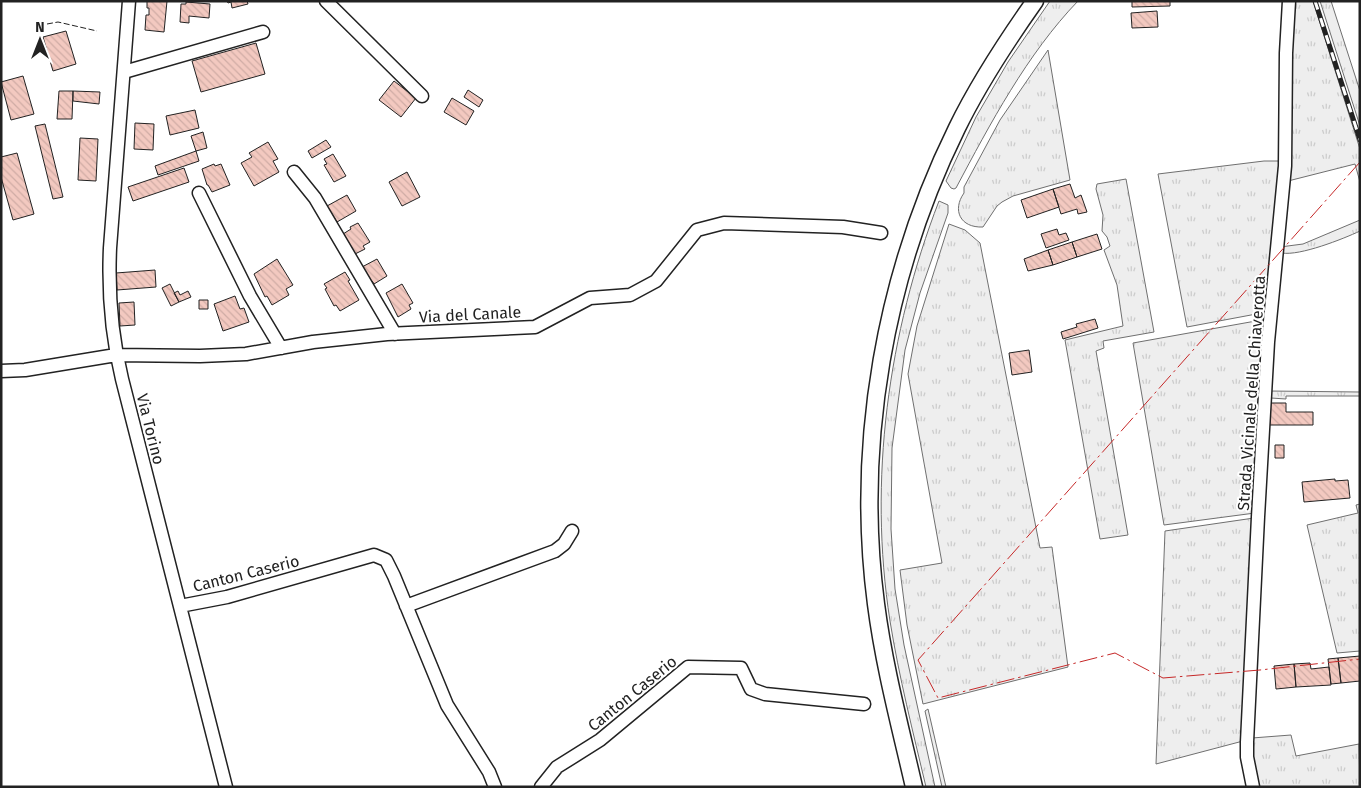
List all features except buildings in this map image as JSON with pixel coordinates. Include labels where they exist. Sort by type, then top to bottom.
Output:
[{"type":"main road","points":[[914,787],[880,634],[871,552],[870,485],[874,417],[888,327],[906,257],[934,179],[979,86],[1035,1]]},
{"type":"street","name":"Via Torino","points":[[130,1],[109,272],[111,324],[116,355],[226,787]]},
{"type":"street","points":[[326,1],[422,96]]},
{"type":"street","name":"Strada Vicinale della Chiaverotta","points":[[1253,787],[1247,757],[1247,742],[1268,342],[1285,166],[1288,1]]},
{"type":"street","points":[[124,72],[263,32]]},
{"type":"street","points":[[294,172],[315,198],[395,334]]},
{"type":"street","points":[[199,193],[250,296],[281,348]]},
{"type":"street","name":"Via del Canale","points":[[1,371],[25,370],[116,355],[200,356],[246,354],[313,342],[395,334],[535,327],[590,298],[630,295],[656,281],[697,230],[724,223],[843,227],[880,234]]},
{"type":"street","points":[[406,606],[555,551],[564,544],[572,531]]},
{"type":"street","name":"Canton Caserio","points":[[180,606],[227,597],[374,555],[386,560],[448,705],[489,772],[495,787]]},
{"type":"street","name":"Canton Caserio","points":[[541,787],[556,767],[600,740],[688,667],[741,668],[751,689],[765,694],[864,704]]},
{"type":"green space","points":[[1050,1],[1078,1],[1042,44],[1026,67],[982,139],[956,188],[951,188],[946,181],[976,117],[1008,62]]},
{"type":"green space","points":[[1292,1],[1313,1],[1360,149],[1360,182],[1355,164],[1288,181]]},
{"type":"green space","points":[[1320,1],[1331,1],[1360,91],[1360,126]]},
{"type":"green space","points":[[1048,50],[1070,180],[1013,196],[997,206],[983,227],[975,227],[960,217],[959,206],[960,199],[964,193],[964,187],[1000,120]]},
{"type":"green space","points":[[1264,161],[1280,161],[1267,312],[1187,327],[1158,174]]},
{"type":"green space","points":[[1126,179],[1154,332],[1103,341],[1104,348],[1096,351],[1128,535],[1100,539],[1065,340],[1123,326],[1117,285],[1104,250],[1110,246],[1107,237],[1102,231],[1103,215],[1096,189],[1097,184]]},
{"type":"green space","points":[[939,201],[948,205],[948,213],[920,293],[905,350],[892,448],[891,529],[895,589],[904,645],[935,787],[926,787],[902,684],[890,621],[884,568],[881,514],[882,461],[895,355],[921,251]]},
{"type":"green space","points":[[1360,220],[1360,231],[1353,234],[1299,252],[1282,253],[1280,247],[1303,244]]},
{"type":"green space","points":[[949,224],[965,230],[980,243],[1040,548],[1052,547],[1068,667],[923,704],[907,625],[900,570],[942,563],[908,374],[917,326]]},
{"type":"green space","points":[[1267,319],[1255,513],[1164,525],[1133,343]]},
{"type":"green space","points":[[1269,391],[1360,392],[1360,396],[1286,396],[1286,399],[1271,398]]},
{"type":"green space","points":[[1360,504],[1360,651],[1337,653],[1307,525],[1358,513],[1356,505]]},
{"type":"green space","points":[[1254,518],[1243,741],[1156,764],[1165,531]]},
{"type":"green space","points":[[928,709],[946,787],[942,787],[925,711]]},
{"type":"green space","points":[[1291,735],[1296,756],[1359,744],[1360,787],[1258,787],[1254,769],[1252,738]]},
{"type":"railway","points":[[1315,1],[1360,140]]},
{"type":"fence","points":[[47,24],[58,22],[97,31]]},
{"type":"power","points":[[1360,162],[918,660],[938,698],[1115,653],[1163,678],[1360,659]]}]
